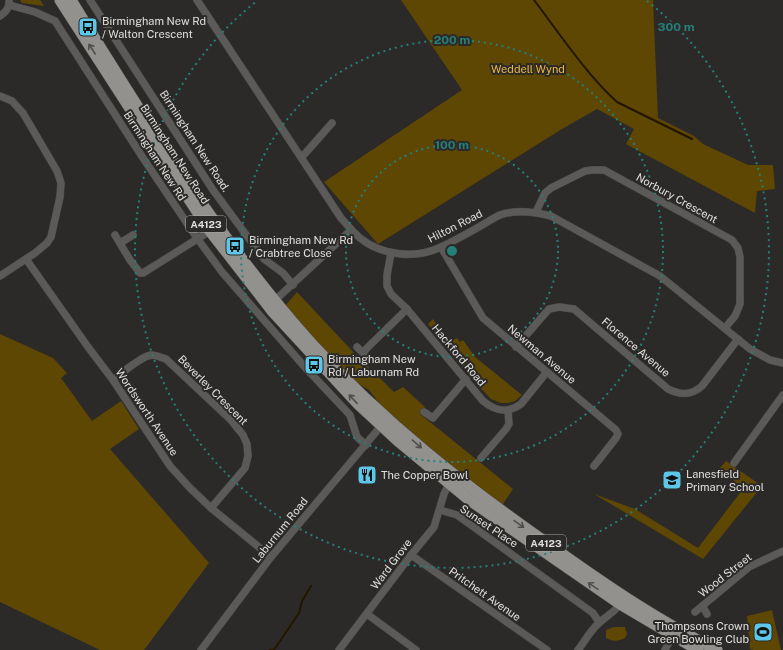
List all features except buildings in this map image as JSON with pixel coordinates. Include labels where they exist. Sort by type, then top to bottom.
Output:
[{"type":"highway","name":"Birmingham New Road","points":[[60,0],[210,231],[272,303]]},
{"type":"highway","name":"Birmingham New Road","points":[[71,0],[193,191],[272,303],[307,351],[358,404],[384,423],[505,526],[620,604],[675,632],[717,650]]},
{"type":"highway","name":"Birmingham New Road","points":[[452,481],[503,513],[675,632],[698,650]]},
{"type":"street","name":"Birmingham New Road.","points":[[90,0],[213,190],[264,259],[283,273],[293,285]]},
{"type":"street","name":"Hilton Road","points":[[198,0],[341,218],[351,230],[367,243],[378,249],[391,252],[414,254],[428,252],[441,247],[500,215],[516,212],[536,212],[551,216],[645,266],[660,276],[750,349],[770,360],[783,363]]},
{"type":"street","points":[[1,16],[9,3]]},
{"type":"street","name":"Birmingham New Rd","points":[[9,3],[55,21],[143,158],[197,238],[222,272],[350,415],[357,437],[366,445]]},
{"type":"street","points":[[0,96],[12,101],[23,113],[57,171],[61,183],[56,220],[51,237],[42,248],[0,276]]},
{"type":"street","points":[[302,157],[332,124]]},
{"type":"street","name":"Norbury Crescent","points":[[536,212],[545,193],[551,188],[585,171],[604,170],[732,240],[738,248],[740,257],[740,304],[735,316],[725,328]]},
{"type":"street","points":[[272,303],[351,230]]},
{"type":"street","points":[[115,236],[140,273],[144,273],[210,231]]},
{"type":"street","points":[[120,243],[133,235]]},
{"type":"street","name":"Newman Avenue","points":[[441,247],[483,318],[546,373],[616,430],[618,434],[616,438],[594,466]]},
{"type":"street","name":"Hackford Road","points":[[391,252],[387,276],[387,286],[391,294],[407,309],[483,401],[496,410],[508,410]]},
{"type":"street","name":"Wordsworth Avenue","points":[[26,259],[88,347],[114,380],[170,466],[211,508],[271,557]]},
{"type":"street","name":"Florence Avenue","points":[[516,347],[549,309],[559,307],[574,310],[668,389],[676,393],[686,394],[697,390],[702,386],[738,339]]},
{"type":"street","points":[[357,347],[366,355],[407,309]]},
{"type":"street","name":"Beverley Crescent","points":[[114,380],[142,359],[150,355],[159,356],[166,360],[221,410],[243,435],[247,444],[248,456],[245,468],[211,508]]},
{"type":"street","points":[[482,458],[509,424],[508,410],[521,404],[546,373]]},
{"type":"street","points":[[424,412],[433,418],[466,379]]},
{"type":"street","points":[[734,462],[783,395]]},
{"type":"street","name":"Laburnum Road","points":[[201,650],[271,557],[384,423]]},
{"type":"street","name":"Ward Grove","points":[[339,650],[434,526],[444,494],[452,481]]},
{"type":"street","name":"Sunset Place","points":[[440,510],[457,515],[594,613],[599,622]]},
{"type":"street","name":"Wood Street","points":[[695,612],[750,567],[783,551]]},
{"type":"street","name":"Pritchett Avenue","points":[[411,555],[547,650]]},
{"type":"street","points":[[578,650],[599,622],[614,613],[620,604]]},
{"type":"street","name":"Wood Street","points":[[702,607],[707,614]]},
{"type":"street","points":[[367,614],[416,650]]},
{"type":"street","points":[[665,650],[675,632]]},
{"type":"green space","points":[[20,0],[40,0],[44,6],[22,3]]},
{"type":"green space","name":"Weddell Wynd","points":[[401,0],[653,0],[658,118],[694,136],[703,144],[748,165],[773,165],[775,189],[757,191],[755,213],[626,144],[634,129],[597,109],[562,129],[378,244],[324,182],[462,90]]},
{"type":"green space","points":[[297,292],[355,354],[394,392],[403,387],[425,407],[420,414],[513,489],[501,507],[386,412],[369,390],[356,382],[323,349],[285,306]]},
{"type":"green space","points":[[433,319],[448,343],[457,338],[460,342],[463,340],[475,357],[522,395],[515,401],[508,403],[501,403],[491,399],[474,381],[428,324]]},
{"type":"green space","points":[[0,334],[53,358],[67,373],[61,378],[92,421],[121,401],[139,429],[110,449],[209,563],[144,650],[100,650],[0,602]]},
{"type":"green space","points":[[726,461],[762,486],[703,559],[594,494],[635,509],[698,548],[743,489],[720,468]]},
{"type":"green space","name":"Thompsons Crown Green Bowling Club","points":[[772,610],[781,650],[750,649],[747,616]]},
{"type":"green space","points":[[614,627],[625,627],[627,634],[625,638],[616,641],[606,638],[606,630]]},
{"type":"waterway","points":[[534,0],[584,67],[617,102],[692,139]]},
{"type":"waterway","points":[[270,650],[274,650],[299,613],[302,601],[311,586]]},
{"type":"place","name":"Birmingham New Rd / Walton Crescent","points":[[88,27]]},
{"type":"place","name":"Birmingham New Rd / Crabtree Close","points":[[235,246]]},
{"type":"place","name":"Birmingham New Rd / Laburnam Rd","points":[[314,365]]},
{"type":"place","name":"The Copper Bowl","points":[[367,475]]},
{"type":"place","name":"Lanesfield Primary School","points":[[672,480]]},
{"type":"place","name":"Thompsons Crown Green Bowling Club","points":[[763,632]]}]
